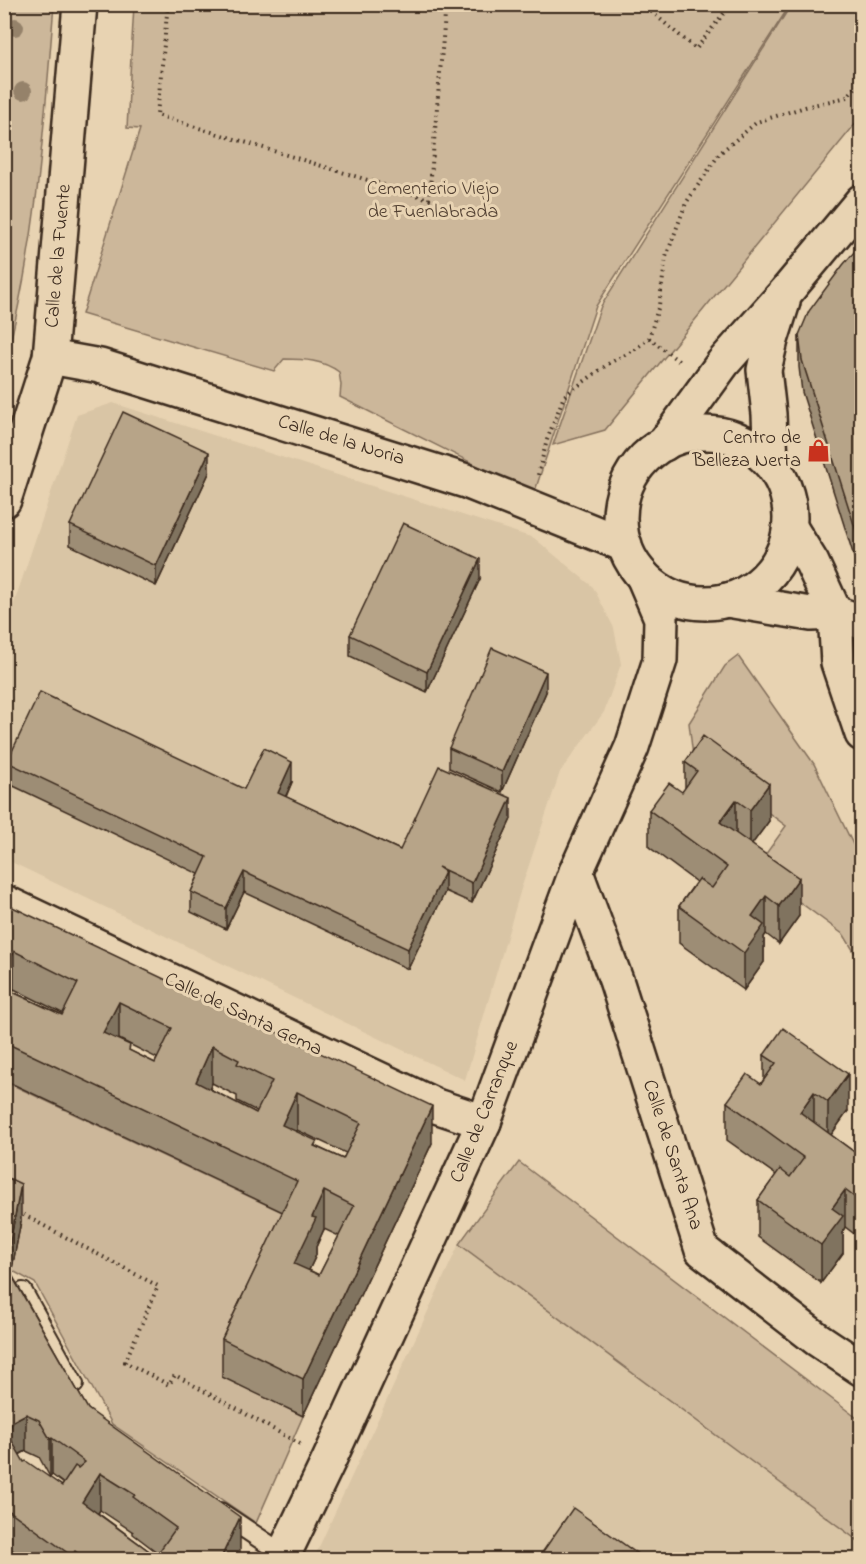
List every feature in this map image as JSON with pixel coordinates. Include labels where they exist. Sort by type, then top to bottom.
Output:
[{"type":"street","name":"Calle de la Fuente","points":[[4,500],[50,357],[80,4]]},
{"type":"street","points":[[848,617],[718,601],[690,601],[673,596],[643,576],[628,554],[621,529],[622,503],[630,479],[645,458],[663,444],[723,363],[786,292],[861,201]]},
{"type":"street","points":[[771,463],[764,369],[786,292]]},
{"type":"street","name":"Calle de la Noria","points":[[50,357],[100,366],[466,481],[625,545]]},
{"type":"street","points":[[663,444],[685,435],[709,433],[732,437],[753,447],[771,463],[787,494],[790,529],[780,561],[757,586],[718,601]]},
{"type":"street","points":[[790,529],[848,617],[838,663],[861,734]]},
{"type":"street","name":"Calle de Carranque","points":[[643,576],[661,618],[660,660]]},
{"type":"street","name":"Calle de Carranque","points":[[282,1557],[484,1122],[576,872],[632,747],[660,660],[677,634],[718,601]]},
{"type":"street","name":"Calle de Santa Ana","points":[[576,872],[616,980],[702,1250],[861,1370]]},
{"type":"street","name":"Calle de Santa Gema","points":[[4,902],[436,1106],[484,1122]]},
{"type":"lane","points":[[22,1292],[85,1404]]},
{"type":"lane","name":"Calle de Carranque","points":[[207,1503],[282,1557]]},
{"type":"path","points":[[168,4],[157,115],[429,199],[446,4]]},
{"type":"path","points":[[642,4],[696,49],[731,4]]},
{"type":"path","points":[[537,480],[547,440],[564,396],[610,362],[633,351],[649,338],[659,305],[666,257],[686,203],[720,153],[757,122],[805,107],[847,98],[861,80]]},
{"type":"path","points":[[649,338],[708,384]]},
{"type":"path","points":[[15,1210],[158,1286],[125,1362],[169,1385],[175,1375],[329,1460]]},
{"type":"shaded area","points":[[113,403],[534,538],[593,587],[614,628],[621,664],[604,712],[560,772],[521,889],[465,1080],[5,859],[5,630],[77,415]]},
{"type":"shaded area","points":[[459,1244],[862,1543],[861,1560],[313,1560]]},
{"type":"green space","points":[[5,4],[54,5],[43,139],[32,229],[25,274],[5,362]]},
{"type":"green space","name":"Cementerio Viejo de Fuenlabrada","points":[[134,5],[790,5],[596,306],[534,494],[340,397],[339,372],[326,365],[306,360],[284,359],[274,371],[82,314],[140,129],[127,128]]},
{"type":"green space","points":[[791,5],[861,5],[861,117],[605,430],[553,445],[601,306]]},
{"type":"green space","points":[[738,656],[814,764],[861,861],[861,963],[844,935],[755,869],[786,826],[693,756],[689,723],[725,666]]},
{"type":"green space","points":[[4,1081],[297,1219],[222,1376],[303,1416],[256,1523],[112,1424],[35,1283],[11,1270],[5,1213]]},
{"type":"green space","points":[[519,1162],[861,1421],[861,1543],[459,1244]]},
{"type":"building","points":[[861,244],[861,334],[859,338],[861,347],[861,536],[857,534],[802,360],[799,335],[809,311]]},
{"type":"building","points":[[123,412],[209,452],[156,566],[70,525]]},
{"type":"building","points":[[403,523],[480,559],[427,672],[350,635]]},
{"type":"building","points":[[492,648],[546,672],[502,772],[449,748]]},
{"type":"building","points":[[40,692],[244,789],[264,748],[292,762],[278,793],[400,850],[439,766],[511,798],[472,883],[438,867],[445,872],[408,949],[244,872],[226,908],[191,892],[207,857],[7,762]]},
{"type":"building","points":[[703,736],[769,784],[750,810],[736,800],[720,822],[799,878],[779,906],[766,896],[752,916],[764,925],[744,953],[679,906],[699,879],[712,888],[727,867],[649,810],[669,783],[682,792],[697,771],[685,762]]},
{"type":"building","points":[[4,903],[432,1106],[303,1379],[222,1339],[297,1181],[4,1042],[4,988],[62,1015],[78,983],[14,951],[4,971]],"holes":[[[119,1002],[172,1028],[155,1063],[129,1050],[130,1045],[103,1033]],[[212,1046],[239,1060],[237,1064],[272,1081],[256,1113],[196,1082]],[[297,1092],[361,1123],[343,1159],[314,1146],[317,1141],[282,1125]],[[324,1191],[354,1206],[319,1275],[294,1264],[316,1218],[312,1217]]]},
{"type":"building","points":[[783,1028],[848,1074],[828,1102],[814,1092],[800,1112],[861,1157],[861,1202],[845,1190],[832,1208],[843,1216],[821,1245],[758,1200],[780,1169],[790,1177],[804,1158],[727,1102],[747,1074],[761,1084],[776,1063],[764,1055]]},
{"type":"building","points":[[4,1176],[21,1184],[7,1258],[4,1258]]},
{"type":"building","points":[[4,1262],[88,1409],[240,1517],[220,1560],[87,1560],[75,1551],[72,1556],[4,1507],[7,1502],[4,1501],[4,1385],[9,1381],[11,1369],[4,1357]],"holes":[[[26,1414],[39,1420],[50,1439],[52,1438],[85,1462],[78,1468],[75,1466],[62,1486],[26,1461],[24,1462],[9,1436],[13,1421]],[[100,1473],[135,1495],[133,1497],[176,1528],[156,1556],[82,1502]]]},
{"type":"building","points":[[573,1508],[646,1560],[537,1560]]},
{"type":"place","name":"Centro de Belleza Nerta","points":[[819,450]]}]
